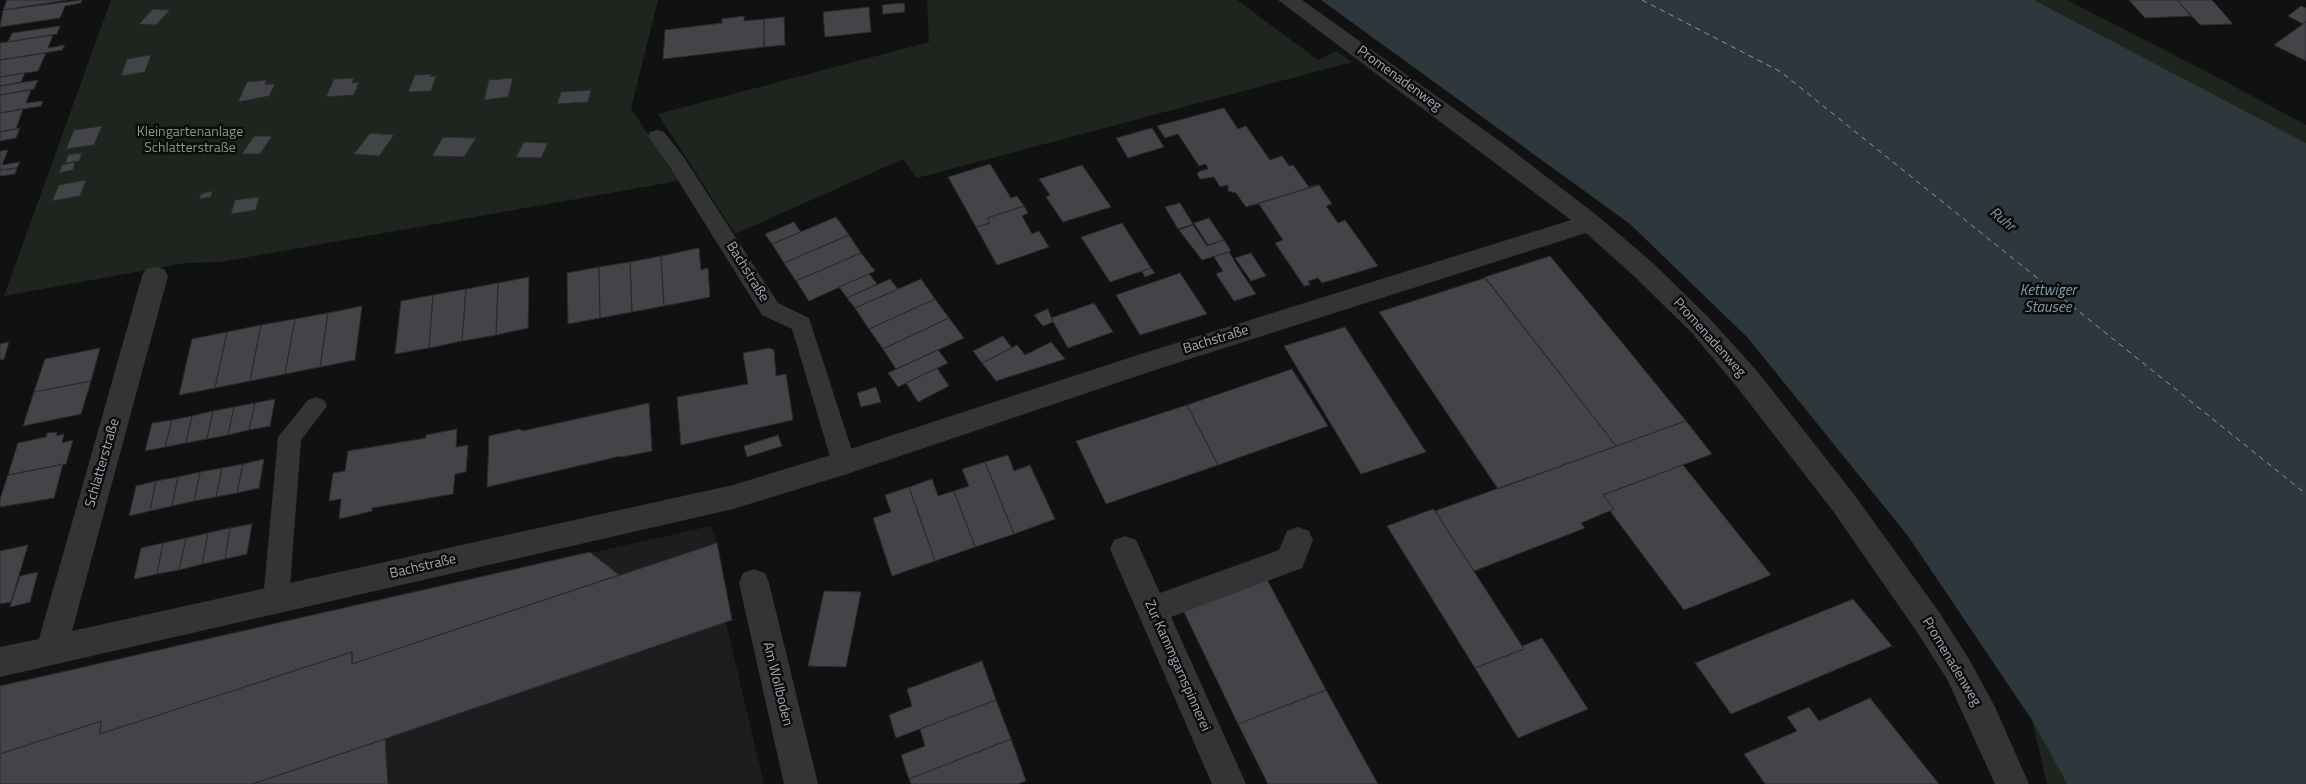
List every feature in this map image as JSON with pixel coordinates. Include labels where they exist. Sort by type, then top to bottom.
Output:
[{"type":"street","name":"Promenadenweg","points":[[1288,0],[1490,145],[1590,223],[1645,271],[1701,326],[1747,379],[1843,502],[1923,615],[1958,670],[1983,718],[2012,784]]},
{"type":"street","name":"Bachstraße","points":[[0,662],[733,497],[844,463],[1144,363],[1590,223]]},
{"type":"street","name":"Schlatterstraße","points":[[51,651],[155,276]]},
{"type":"street","points":[[1152,610],[1291,559],[1298,540]]},
{"type":"street","name":"Zur Kammgarnspinnerei","points":[[1125,549],[1230,784]]},
{"type":"street","name":"Am Wollboden","points":[[754,583],[801,784]]},
{"type":"lane","name":"Bachstraße","points":[[657,136],[676,161],[770,310],[801,324],[844,463]]},
{"type":"lane","points":[[276,600],[290,437],[316,406]]},
{"type":"shaded area","points":[[711,526],[717,543],[732,620],[726,623],[764,784],[0,784],[0,686]]},
{"type":"green space","name":"Kleingartenanlage Schlatterstraße","points":[[111,0],[658,0],[631,108],[678,181],[220,262],[185,263],[4,296]]},
{"type":"green space","points":[[927,0],[1237,0],[1318,60],[1336,51],[1352,62],[917,178],[903,159],[735,234],[658,114],[929,42]]},
{"type":"green space","points":[[2034,0],[2067,0],[2211,74],[2306,125],[2306,143]]},
{"type":"green space","points":[[2032,720],[2067,784],[2047,784]]},
{"type":"water","name":"Kettwiger Stausee","points":[[1321,0],[2034,0],[2306,143],[2306,784],[2067,784],[2032,720],[1908,536],[1748,338],[1630,224]]},
{"type":"building","points":[[7,0],[67,0],[3,10]]},
{"type":"building","points":[[82,0],[81,3],[65,6],[60,18],[0,27],[3,10]]},
{"type":"building","points":[[2129,0],[2177,0],[2191,16],[2145,18]]},
{"type":"building","points":[[2177,0],[2212,0],[2233,24],[2200,25]]},
{"type":"building","points":[[904,3],[905,12],[883,14],[882,5]]},
{"type":"building","points":[[2301,6],[2306,8],[2306,22],[2303,24],[2288,16]]},
{"type":"building","points":[[869,7],[871,32],[825,37],[823,12]]},
{"type":"building","points":[[153,9],[170,10],[156,25],[139,24]]},
{"type":"building","points":[[744,16],[744,21],[764,19],[764,47],[663,59],[665,30],[722,23],[722,19]]},
{"type":"building","points":[[784,17],[785,45],[764,47],[764,19]]},
{"type":"building","points":[[2306,22],[2306,61],[2274,45],[2303,24]]},
{"type":"building","points":[[60,26],[57,34],[8,42],[12,33]]},
{"type":"building","points":[[53,35],[48,48],[65,45],[62,50],[0,60],[0,43]]},
{"type":"building","points":[[46,53],[38,71],[0,77],[0,60]]},
{"type":"building","points":[[151,55],[145,72],[121,76],[127,59]]},
{"type":"building","points":[[25,73],[21,82],[0,86],[0,77]]},
{"type":"building","points":[[432,74],[430,77],[436,76],[431,91],[408,92],[415,75]]},
{"type":"building","points":[[354,78],[352,83],[359,82],[354,95],[326,97],[334,79]]},
{"type":"building","points":[[513,78],[508,97],[484,100],[489,80]]},
{"type":"building","points":[[38,80],[34,89],[0,95],[0,86]]},
{"type":"building","points":[[267,80],[265,84],[275,84],[269,96],[238,102],[247,82]]},
{"type":"building","points":[[31,90],[26,103],[43,101],[41,106],[0,113],[0,95]]},
{"type":"building","points":[[591,90],[588,102],[557,104],[561,92]]},
{"type":"building","points":[[1224,108],[1238,129],[1246,126],[1270,160],[1282,156],[1289,166],[1293,165],[1309,187],[1318,185],[1246,207],[1236,193],[1228,191],[1228,185],[1220,187],[1214,177],[1200,179],[1197,174],[1208,169],[1206,164],[1199,166],[1178,134],[1165,138],[1157,126]]},
{"type":"building","points":[[23,109],[16,129],[0,132],[0,113]]},
{"type":"building","points":[[102,126],[94,145],[66,149],[74,130]]},
{"type":"building","points":[[20,128],[16,138],[0,141],[0,132]]},
{"type":"building","points":[[1152,128],[1164,147],[1128,158],[1116,138]]},
{"type":"building","points":[[370,133],[394,135],[379,156],[354,154]]},
{"type":"building","points":[[254,136],[272,136],[260,154],[242,154]]},
{"type":"building","points":[[443,137],[476,138],[464,157],[432,156]]},
{"type":"building","points":[[524,142],[548,143],[541,158],[516,157]]},
{"type":"building","points":[[8,150],[2,165],[20,162],[17,168],[0,170],[0,151]]},
{"type":"building","points":[[82,153],[79,161],[65,163],[68,155]]},
{"type":"building","points":[[75,162],[73,170],[59,173],[62,165]]},
{"type":"building","points":[[990,164],[1011,198],[1017,196],[1024,206],[987,218],[990,223],[976,227],[948,177]]},
{"type":"building","points":[[1082,165],[1111,207],[1063,222],[1046,197],[1050,195],[1039,179]]},
{"type":"building","points":[[17,168],[15,174],[0,176],[0,170]]},
{"type":"building","points":[[86,180],[80,196],[52,201],[59,185]]},
{"type":"building","points":[[1319,185],[1332,204],[1326,206],[1338,223],[1345,220],[1378,266],[1322,283],[1318,278],[1308,281],[1310,285],[1304,286],[1275,243],[1283,240],[1259,204],[1254,205]]},
{"type":"building","points":[[212,191],[211,197],[199,199],[201,194]]},
{"type":"building","points":[[259,197],[256,210],[231,214],[235,200]]},
{"type":"building","points":[[1180,203],[1193,224],[1178,229],[1165,207]]},
{"type":"building","points":[[1024,206],[1028,213],[1022,216],[1032,234],[1039,231],[1049,247],[997,265],[976,227],[990,223],[987,218]]},
{"type":"building","points":[[836,217],[849,235],[784,263],[772,244]]},
{"type":"building","points":[[1209,218],[1224,240],[1208,245],[1194,223]]},
{"type":"building","points":[[794,222],[801,232],[772,244],[765,234]]},
{"type":"building","points":[[1122,223],[1151,268],[1110,282],[1081,237]]},
{"type":"building","points":[[1193,225],[1207,246],[1224,240],[1231,251],[1202,260],[1179,230]]},
{"type":"building","points":[[849,235],[861,253],[796,281],[784,263]]},
{"type":"building","points":[[699,248],[701,270],[708,268],[710,297],[664,306],[661,256]]},
{"type":"building","points":[[1229,252],[1256,294],[1234,301],[1216,274],[1223,271],[1214,257]]},
{"type":"building","points":[[861,253],[875,271],[809,301],[796,281]]},
{"type":"building","points":[[1251,253],[1266,276],[1251,281],[1235,258]]},
{"type":"building","points":[[661,256],[664,306],[632,312],[630,262]]},
{"type":"building","points":[[1550,256],[1686,421],[1616,446],[1485,277]]},
{"type":"building","points":[[630,262],[632,312],[600,318],[599,267]]},
{"type":"building","points":[[599,267],[600,318],[568,324],[567,273]]},
{"type":"building","points":[[1151,268],[1155,273],[1145,277],[1142,271]]},
{"type":"building","points":[[1180,273],[1207,314],[1140,335],[1116,295]]},
{"type":"building","points":[[869,274],[877,284],[847,298],[839,287]]},
{"type":"building","points":[[529,277],[528,328],[496,335],[498,283]]},
{"type":"building","points":[[1485,278],[1616,446],[1498,489],[1379,312]]},
{"type":"building","points":[[890,279],[898,289],[855,308],[847,298]]},
{"type":"building","points":[[921,279],[935,299],[869,329],[855,308]]},
{"type":"building","points":[[498,283],[496,335],[462,341],[466,289]]},
{"type":"building","points":[[466,289],[462,341],[429,348],[433,295]]},
{"type":"building","points":[[433,295],[429,348],[395,354],[401,301]]},
{"type":"building","points":[[935,299],[949,318],[883,349],[869,329]]},
{"type":"building","points":[[1094,303],[1113,332],[1068,348],[1051,318]]},
{"type":"building","points":[[362,306],[355,360],[320,367],[328,313]]},
{"type":"building","points":[[1048,309],[1053,322],[1043,326],[1034,315]]},
{"type":"building","points":[[328,313],[320,367],[285,374],[295,319]]},
{"type":"building","points":[[949,318],[964,338],[896,369],[883,349]]},
{"type":"building","points":[[295,319],[285,374],[250,381],[261,325]]},
{"type":"building","points":[[261,325],[250,381],[215,388],[227,332]]},
{"type":"building","points":[[1345,327],[1426,452],[1361,474],[1284,346]]},
{"type":"building","points":[[227,332],[215,388],[179,395],[192,339]]},
{"type":"building","points":[[1003,336],[1012,348],[982,363],[973,351]]},
{"type":"building","points":[[9,342],[4,359],[0,360],[0,344]]},
{"type":"building","points":[[1051,342],[1065,359],[996,381],[982,363],[1017,345],[1025,355]]},
{"type":"building","points":[[100,348],[91,381],[34,392],[45,359]]},
{"type":"building","points":[[769,348],[774,350],[776,376],[786,374],[793,420],[681,445],[677,397],[748,384],[743,353]]},
{"type":"building","points":[[938,350],[948,363],[898,387],[888,373]]},
{"type":"building","points":[[937,368],[949,386],[918,402],[906,383]]},
{"type":"building","points":[[1292,369],[1328,426],[1218,465],[1187,405]]},
{"type":"building","points":[[91,381],[81,414],[23,426],[34,392]]},
{"type":"building","points":[[876,387],[881,402],[861,407],[857,393]]},
{"type":"building","points":[[275,399],[270,426],[249,430],[255,403]]},
{"type":"building","points":[[255,403],[249,430],[228,435],[234,407]]},
{"type":"building","points":[[649,403],[652,451],[621,456],[487,487],[489,436],[520,429],[522,431]]},
{"type":"building","points":[[1187,405],[1218,465],[1106,504],[1076,441]]},
{"type":"building","points":[[234,407],[228,435],[207,439],[213,411]]},
{"type":"building","points":[[213,411],[207,439],[186,443],[192,416]]},
{"type":"building","points":[[192,416],[186,443],[165,447],[172,420]]},
{"type":"building","points":[[172,420],[165,447],[145,451],[152,423]]},
{"type":"building","points":[[1686,421],[1712,454],[1603,495],[1614,509],[1581,523],[1585,528],[1474,571],[1435,511]]},
{"type":"building","points":[[457,429],[456,447],[468,445],[466,472],[455,474],[453,494],[372,508],[372,511],[339,519],[341,499],[329,501],[333,473],[345,471],[348,451],[426,438],[426,435]]},
{"type":"building","points":[[57,432],[56,436],[64,434],[62,443],[73,440],[66,464],[8,475],[18,443],[46,437],[47,433]]},
{"type":"building","points":[[778,435],[782,446],[747,457],[744,446]]},
{"type":"building","points":[[1008,455],[1014,471],[1030,465],[1055,519],[1014,534],[985,462]]},
{"type":"building","points":[[264,459],[259,488],[237,493],[243,464]]},
{"type":"building","points":[[985,462],[1014,534],[975,547],[954,491],[969,486],[962,469]]},
{"type":"building","points":[[63,464],[54,498],[0,507],[0,499],[8,475]]},
{"type":"building","points":[[243,464],[237,493],[216,497],[222,468]]},
{"type":"building","points":[[1683,465],[1771,575],[1684,610],[1610,511],[1614,509],[1603,495]]},
{"type":"building","points":[[222,468],[216,497],[194,501],[200,472]]},
{"type":"building","points":[[200,472],[194,501],[172,506],[178,477]]},
{"type":"building","points":[[178,477],[172,506],[150,511],[156,481]]},
{"type":"building","points":[[932,479],[938,496],[954,491],[975,547],[935,561],[909,487]]},
{"type":"building","points":[[156,481],[150,511],[129,516],[136,486]]},
{"type":"building","points":[[909,487],[935,561],[892,576],[873,518],[891,512],[885,495]]},
{"type":"building","points":[[1433,509],[1524,649],[1475,668],[1387,526]]},
{"type":"building","points":[[252,524],[247,554],[225,559],[230,528]]},
{"type":"building","points":[[230,528],[225,559],[202,564],[208,533]]},
{"type":"building","points":[[208,533],[202,564],[179,570],[186,538]]},
{"type":"building","points":[[186,538],[179,570],[157,574],[163,543]]},
{"type":"building","points":[[163,543],[157,574],[134,579],[141,548]]},
{"type":"building","points":[[717,543],[732,620],[253,784],[0,784],[0,754],[101,721],[100,734],[352,652],[352,664]]},
{"type":"building","points":[[28,545],[11,602],[0,604],[0,551]]},
{"type":"building","points":[[590,552],[619,575],[352,664],[352,652],[100,734],[101,721],[0,754],[0,686]]},
{"type":"building","points":[[38,572],[30,602],[10,607],[20,576]]},
{"type":"building","points":[[1263,572],[1326,690],[1238,724],[1180,604]]},
{"type":"building","points":[[824,591],[861,592],[846,667],[808,666]]},
{"type":"building","points":[[1853,599],[1892,646],[1731,714],[1695,663]]},
{"type":"building","points":[[1542,638],[1588,709],[1518,738],[1475,668],[1524,649],[1522,646]]},
{"type":"building","points":[[982,661],[996,700],[896,738],[889,715],[912,706],[907,689]]},
{"type":"building","points":[[1326,690],[1378,784],[1268,784],[1238,724]]},
{"type":"building","points":[[1870,698],[1939,784],[1765,784],[1744,754],[1797,731],[1787,717],[1809,707],[1819,721]]},
{"type":"building","points":[[996,700],[1011,739],[909,779],[901,755],[925,746],[920,729]]},
{"type":"building","points":[[385,739],[388,784],[253,784]]},
{"type":"building","points":[[1011,739],[1026,781],[1018,784],[911,784],[909,779]]},
{"type":"ferry route","points":[[1642,0],[1781,72],[2306,494]]},
{"type":"water label","name":"Ruhr","points":[[2002,220]]}]
